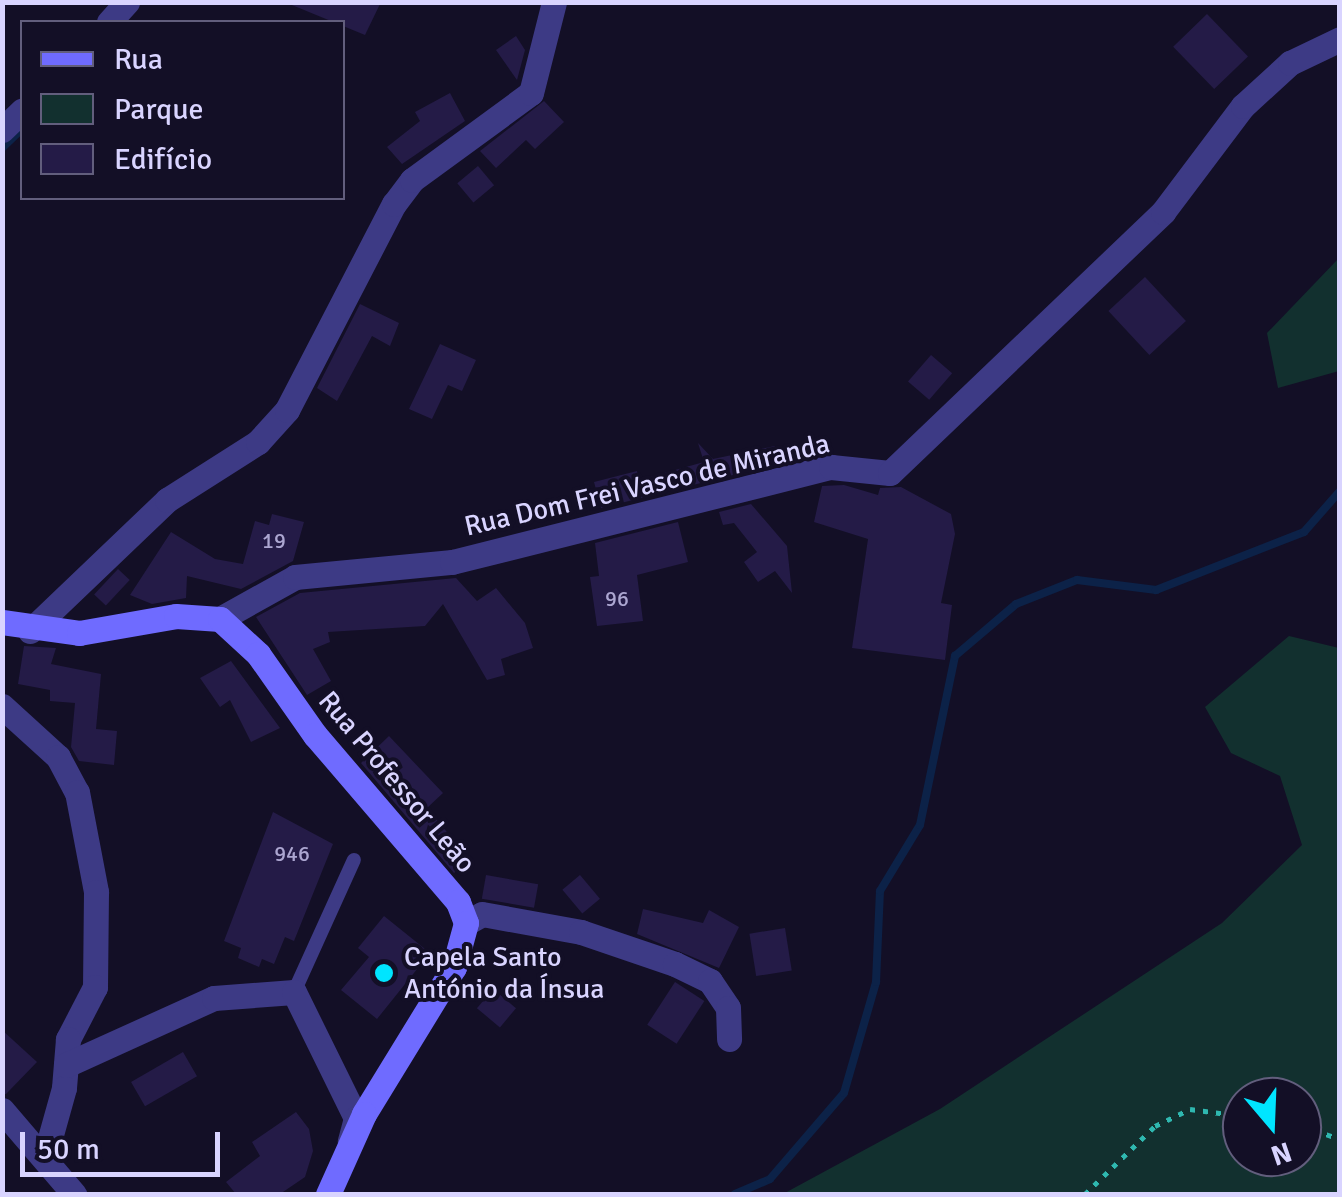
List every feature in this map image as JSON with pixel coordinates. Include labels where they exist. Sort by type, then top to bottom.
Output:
[{"type":"street","points":[[30,631],[167,500],[258,442],[287,410],[412,180],[531,93],[554,2]]},
{"type":"street","name":"Rua Dom Frei Vasco de Miranda","points":[[220,619],[295,577],[452,562],[831,467],[890,473],[1163,212],[1243,106],[1290,63],[1340,39]]},
{"type":"street","points":[[2,622],[30,631],[79,633],[176,616],[220,619]]},
{"type":"street","name":"Rua Professor Leão","points":[[220,619],[258,654],[315,735],[458,902],[466,923]]},
{"type":"street","points":[[2,706],[58,756],[77,792],[88,836],[94,987],[68,1039],[66,1065],[44,1156]]},
{"type":"street","points":[[328,1194],[348,1151],[454,967],[466,923],[482,914],[582,932],[674,964],[710,981],[728,1008],[729,1039]]},
{"type":"street","points":[[66,1065],[214,998],[294,992],[356,1118],[348,1151]]},
{"type":"street","points":[[2,1110],[74,1194]]},
{"type":"lane","points":[[294,992],[354,860]]},
{"type":"path","points":[[1085,1194],[1155,1126],[1190,1109],[1222,1113]]},
{"type":"green space","points":[[1339,258],[1339,371],[1278,388],[1267,333]]},
{"type":"green space","points":[[1289,636],[1339,648],[1339,1194],[783,1194],[940,1109],[1222,923],[1302,845],[1280,776],[1231,753],[1205,707]]},
{"type":"building","points":[[287,2],[381,2],[365,35],[345,27],[345,20],[328,20]]},
{"type":"building","points":[[1207,14],[1248,56],[1214,89],[1173,47]]},
{"type":"building","points":[[516,36],[525,50],[517,80],[496,50]]},
{"type":"building","points":[[450,93],[465,121],[402,164],[387,147],[420,121],[415,112]]},
{"type":"building","points":[[544,101],[564,122],[535,149],[526,140],[496,168],[480,151]]},
{"type":"building","points":[[478,166],[494,185],[473,203],[457,183]]},
{"type":"building","points":[[1145,277],[1186,321],[1149,355],[1108,311]]},
{"type":"building","points":[[360,304],[399,323],[390,346],[372,336],[337,401],[317,388]]},
{"type":"building","points":[[440,344],[476,360],[462,391],[448,385],[432,419],[409,409]]},
{"type":"building","points":[[931,355],[952,373],[929,400],[908,381]]},
{"type":"building","points":[[698,443],[713,459],[775,446],[777,464],[601,508],[594,482],[637,471],[639,480],[704,462]]},
{"type":"building","points":[[844,485],[878,495],[880,488],[901,487],[951,514],[955,534],[941,603],[952,605],[945,660],[852,648],[868,539],[814,522],[822,486]]},
{"type":"building","points":[[751,504],[787,546],[792,593],[775,571],[758,582],[744,562],[757,552],[734,523],[723,525],[719,512]]},
{"type":"building","points":[[272,514],[304,522],[293,561],[241,589],[187,576],[186,598],[152,604],[130,595],[171,532],[215,559],[243,564],[255,521],[269,525]]},
{"type":"building","points":[[678,522],[688,562],[637,575],[643,621],[597,626],[590,577],[599,576],[595,543]]},
{"type":"building","points":[[118,569],[130,580],[106,606],[94,595]]},
{"type":"building","points":[[456,578],[477,601],[496,588],[525,623],[533,648],[501,659],[505,675],[487,680],[443,604],[425,626],[328,632],[330,642],[313,649],[331,681],[307,695],[256,617],[300,593]]},
{"type":"building","points":[[24,646],[56,648],[51,664],[101,674],[96,729],[117,731],[114,765],[79,761],[71,747],[75,703],[50,701],[50,690],[18,684]]},
{"type":"building","points":[[231,661],[280,728],[251,742],[230,700],[220,707],[200,678]]},
{"type":"building","points":[[389,736],[443,793],[427,808],[470,860],[454,873],[361,763]]},
{"type":"building","points":[[273,812],[333,844],[294,941],[285,937],[274,964],[262,959],[259,967],[238,958],[241,948],[224,941]]},
{"type":"building","points":[[486,875],[538,884],[534,908],[482,899]]},
{"type":"building","points":[[580,875],[600,899],[582,914],[562,890]]},
{"type":"building","points":[[643,909],[703,923],[709,910],[739,927],[719,968],[637,934]]},
{"type":"building","name":"Capela Santo António da Ínsua","points":[[384,916],[430,953],[377,1019],[341,990],[369,957],[358,948]]},
{"type":"building","points":[[785,928],[792,970],[756,976],[749,934]]},
{"type":"building","points":[[675,982],[704,1001],[677,1044],[647,1025]]},
{"type":"building","points":[[493,989],[516,1008],[500,1027],[477,1008]]},
{"type":"building","points":[[2,1030],[37,1062],[6,1094],[2,1094]]},
{"type":"building","points":[[183,1052],[197,1076],[145,1106],[131,1082]]},
{"type":"building","points":[[296,1112],[309,1129],[313,1151],[305,1177],[280,1194],[236,1194],[226,1182],[260,1156],[252,1142]]},
{"type":"waterway","points":[[2,148],[20,131]]},
{"type":"waterway","points":[[735,1194],[770,1179],[844,1093],[876,982],[880,891],[920,825],[955,656],[1016,604],[1077,580],[1156,590],[1304,532],[1340,491]]},
{"type":"place","name":"Capela Santo António da Ínsua","points":[[384,973]]}]
